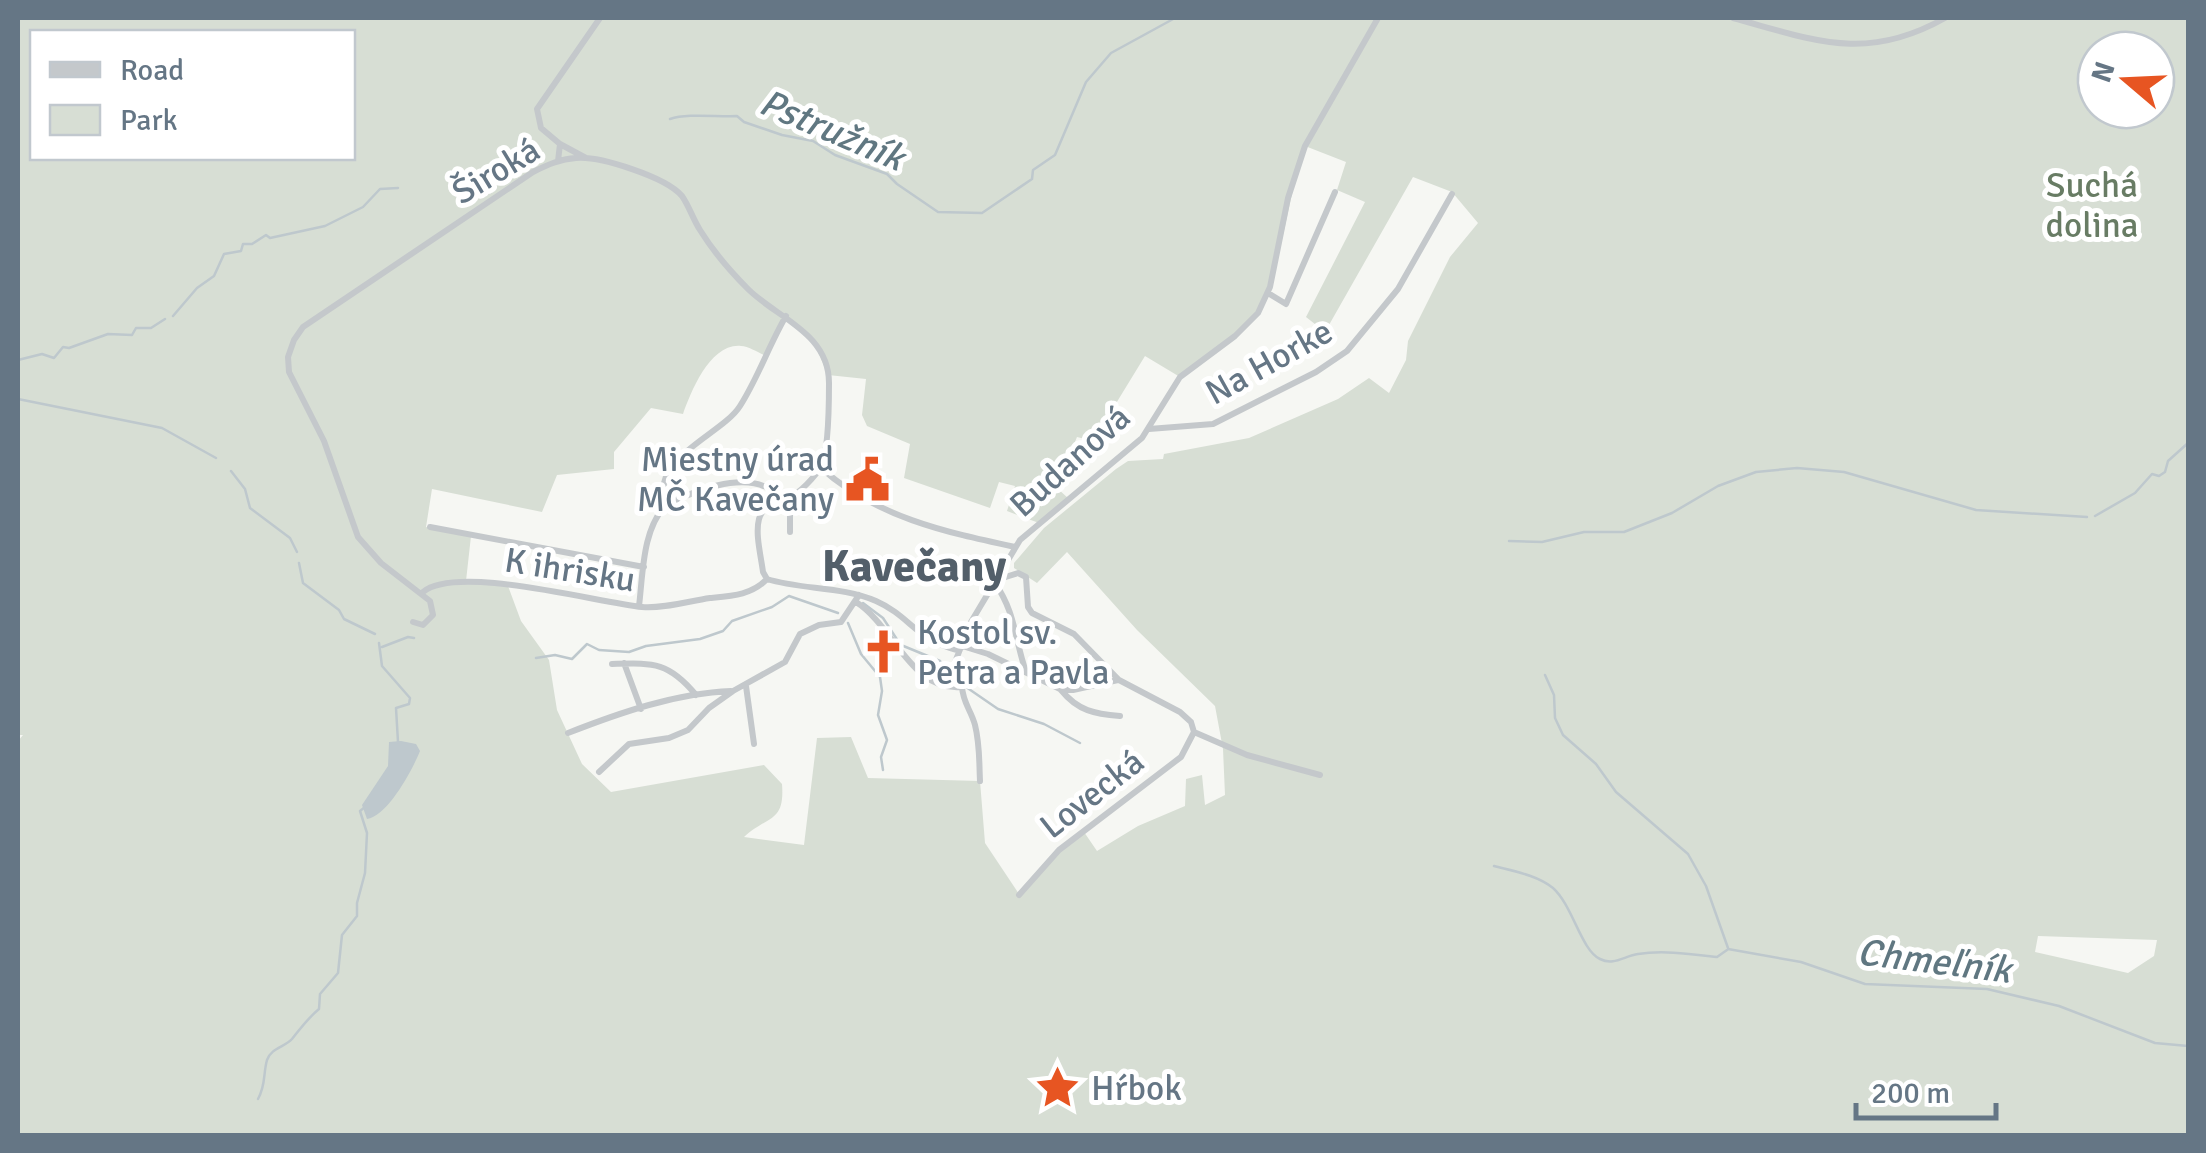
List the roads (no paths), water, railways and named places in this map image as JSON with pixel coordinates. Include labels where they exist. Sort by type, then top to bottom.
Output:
[{"type":"street","points":[[586,158],[541,128],[537,108],[600,18]]},
{"type":"street","name":"Budanová","points":[[958,648],[1015,547],[1149,429],[1180,376],[1243,330],[1258,313],[1272,280],[1288,198],[1304,146],[1378,18]]},
{"type":"street","points":[[1733,18],[1810,40],[1854,46],[1900,39],[1944,18]]},
{"type":"street","points":[[558,161],[560,144]]},
{"type":"street","name":"Široká","points":[[423,592],[381,563],[358,537],[324,441],[289,372],[288,357],[303,327],[533,172],[558,161],[586,158],[673,188],[734,274],[812,339],[828,375],[827,436],[820,467]]},
{"type":"street","points":[[1268,293],[1286,304],[1336,192]]},
{"type":"street","name":"Na Horke","points":[[1149,429],[1213,424],[1336,360],[1369,329],[1389,302],[1452,194]]},
{"type":"street","points":[[667,504],[662,492],[669,472],[679,458],[735,414],[786,316]]},
{"type":"street","points":[[1015,547],[926,527],[872,502],[820,467],[790,498],[776,500],[762,512],[758,524],[767,578],[889,608],[925,639],[1026,673],[1060,690],[1089,712],[1120,716]]},
{"type":"street","points":[[639,606],[648,541],[667,504],[693,493],[748,481],[768,488],[776,500]]},
{"type":"street","points":[[790,498],[790,532]]},
{"type":"street","points":[[430,527],[644,568]]},
{"type":"street","points":[[1026,673],[1011,607],[996,582],[1018,573],[1026,578],[1030,611],[1074,634],[1119,680],[1180,712],[1191,722],[1194,732],[1240,753],[1320,775]]},
{"type":"street","name":"K ihrisku","points":[[423,592],[450,582],[479,582],[608,598],[639,606],[735,595],[752,591],[767,578]]},
{"type":"street","points":[[413,622],[426,624],[433,615],[432,604],[423,592]]},
{"type":"street","points":[[600,772],[629,744],[669,738],[688,730],[733,691],[785,662],[800,634],[819,624],[842,622],[858,599]]},
{"type":"street","points":[[858,599],[922,676],[941,685],[962,687],[968,682],[956,667],[958,648]]},
{"type":"street","points":[[612,664],[639,661],[662,665],[696,695]]},
{"type":"street","points":[[624,664],[641,709]]},
{"type":"street","points":[[1060,690],[1078,690],[1119,680]]},
{"type":"street","points":[[746,686],[754,744]]},
{"type":"street","points":[[962,687],[980,747],[980,781]]},
{"type":"street","points":[[568,733],[696,695],[733,691]]},
{"type":"street","name":"Lovecká","points":[[1019,895],[1059,850],[1181,757],[1194,732]]},
{"type":"waterway","name":"Pstružník","points":[[670,119],[737,116],[782,135],[813,141],[835,155],[887,174],[938,212],[982,213],[1032,179],[1033,170],[1055,155],[1086,82],[1111,53],[1175,18]]},
{"type":"waterway","points":[[173,316],[197,288],[214,276],[224,254],[241,251],[243,244],[252,244],[266,235],[270,238],[325,226],[363,207],[380,189],[398,188]]},
{"type":"waterway","points":[[18,360],[42,354],[54,358],[63,347],[108,334],[132,335],[136,328],[151,328],[165,319]]},
{"type":"waterway","points":[[18,399],[162,428],[216,458]]},
{"type":"waterway","points":[[2095,516],[2135,493],[2152,474],[2159,476],[2165,472],[2168,461],[2188,443]]},
{"type":"waterway","points":[[1509,541],[1542,542],[1584,532],[1624,532],[1672,513],[1718,486],[1756,472],[1797,468],[1844,472],[1976,510],[2087,517]]},
{"type":"waterway","points":[[231,471],[245,489],[250,508],[290,538],[297,552]]},
{"type":"waterway","points":[[299,563],[303,583],[339,610],[344,619],[375,634]]},
{"type":"waterway","points":[[536,658],[555,655],[572,659],[587,644],[599,650],[629,652],[700,639],[789,596],[838,613]]},
{"type":"waterway","points":[[863,603],[883,618],[898,641]]},
{"type":"waterway","points":[[848,623],[861,654],[880,677],[878,715],[887,740],[881,757],[883,770]]},
{"type":"waterway","points":[[382,647],[414,638]]},
{"type":"waterway","points":[[379,643],[382,666],[410,698],[409,704],[396,708],[398,742]]},
{"type":"waterway","points":[[901,645],[940,661],[959,683]]},
{"type":"waterway","points":[[1545,675],[1563,735],[1596,764],[1616,792],[1688,854],[1706,886],[1728,948]]},
{"type":"waterway","points":[[966,687],[998,709],[1044,724],[1080,743]]},
{"type":"waterway","points":[[258,1099],[269,1056],[292,1039],[319,1009],[320,994],[338,973],[342,935],[357,916],[365,873],[367,833],[360,811],[365,807]]},
{"type":"waterway","points":[[1494,866],[1553,888],[1587,947],[1605,961],[1657,952],[1717,957],[1727,950]]},
{"type":"waterway","name":"Chmeľník","points":[[1728,949],[1801,962],[1865,984],[1987,989],[2059,1006],[2155,1043],[2188,1046]]},
{"type":"place","name":"Miestny úrad MČ Kavečany","points":[[867,479]]},
{"type":"place","name":"Kostol sv. Petra a Pavla","points":[[884,652]]},
{"type":"place","name":"Hŕbok","points":[[1058,1088]]},
{"type":"district","name":"Kavečany","points":[[914,566]]},
{"type":"park label","name":"Suchá dolina","points":[[2092,205]]}]
